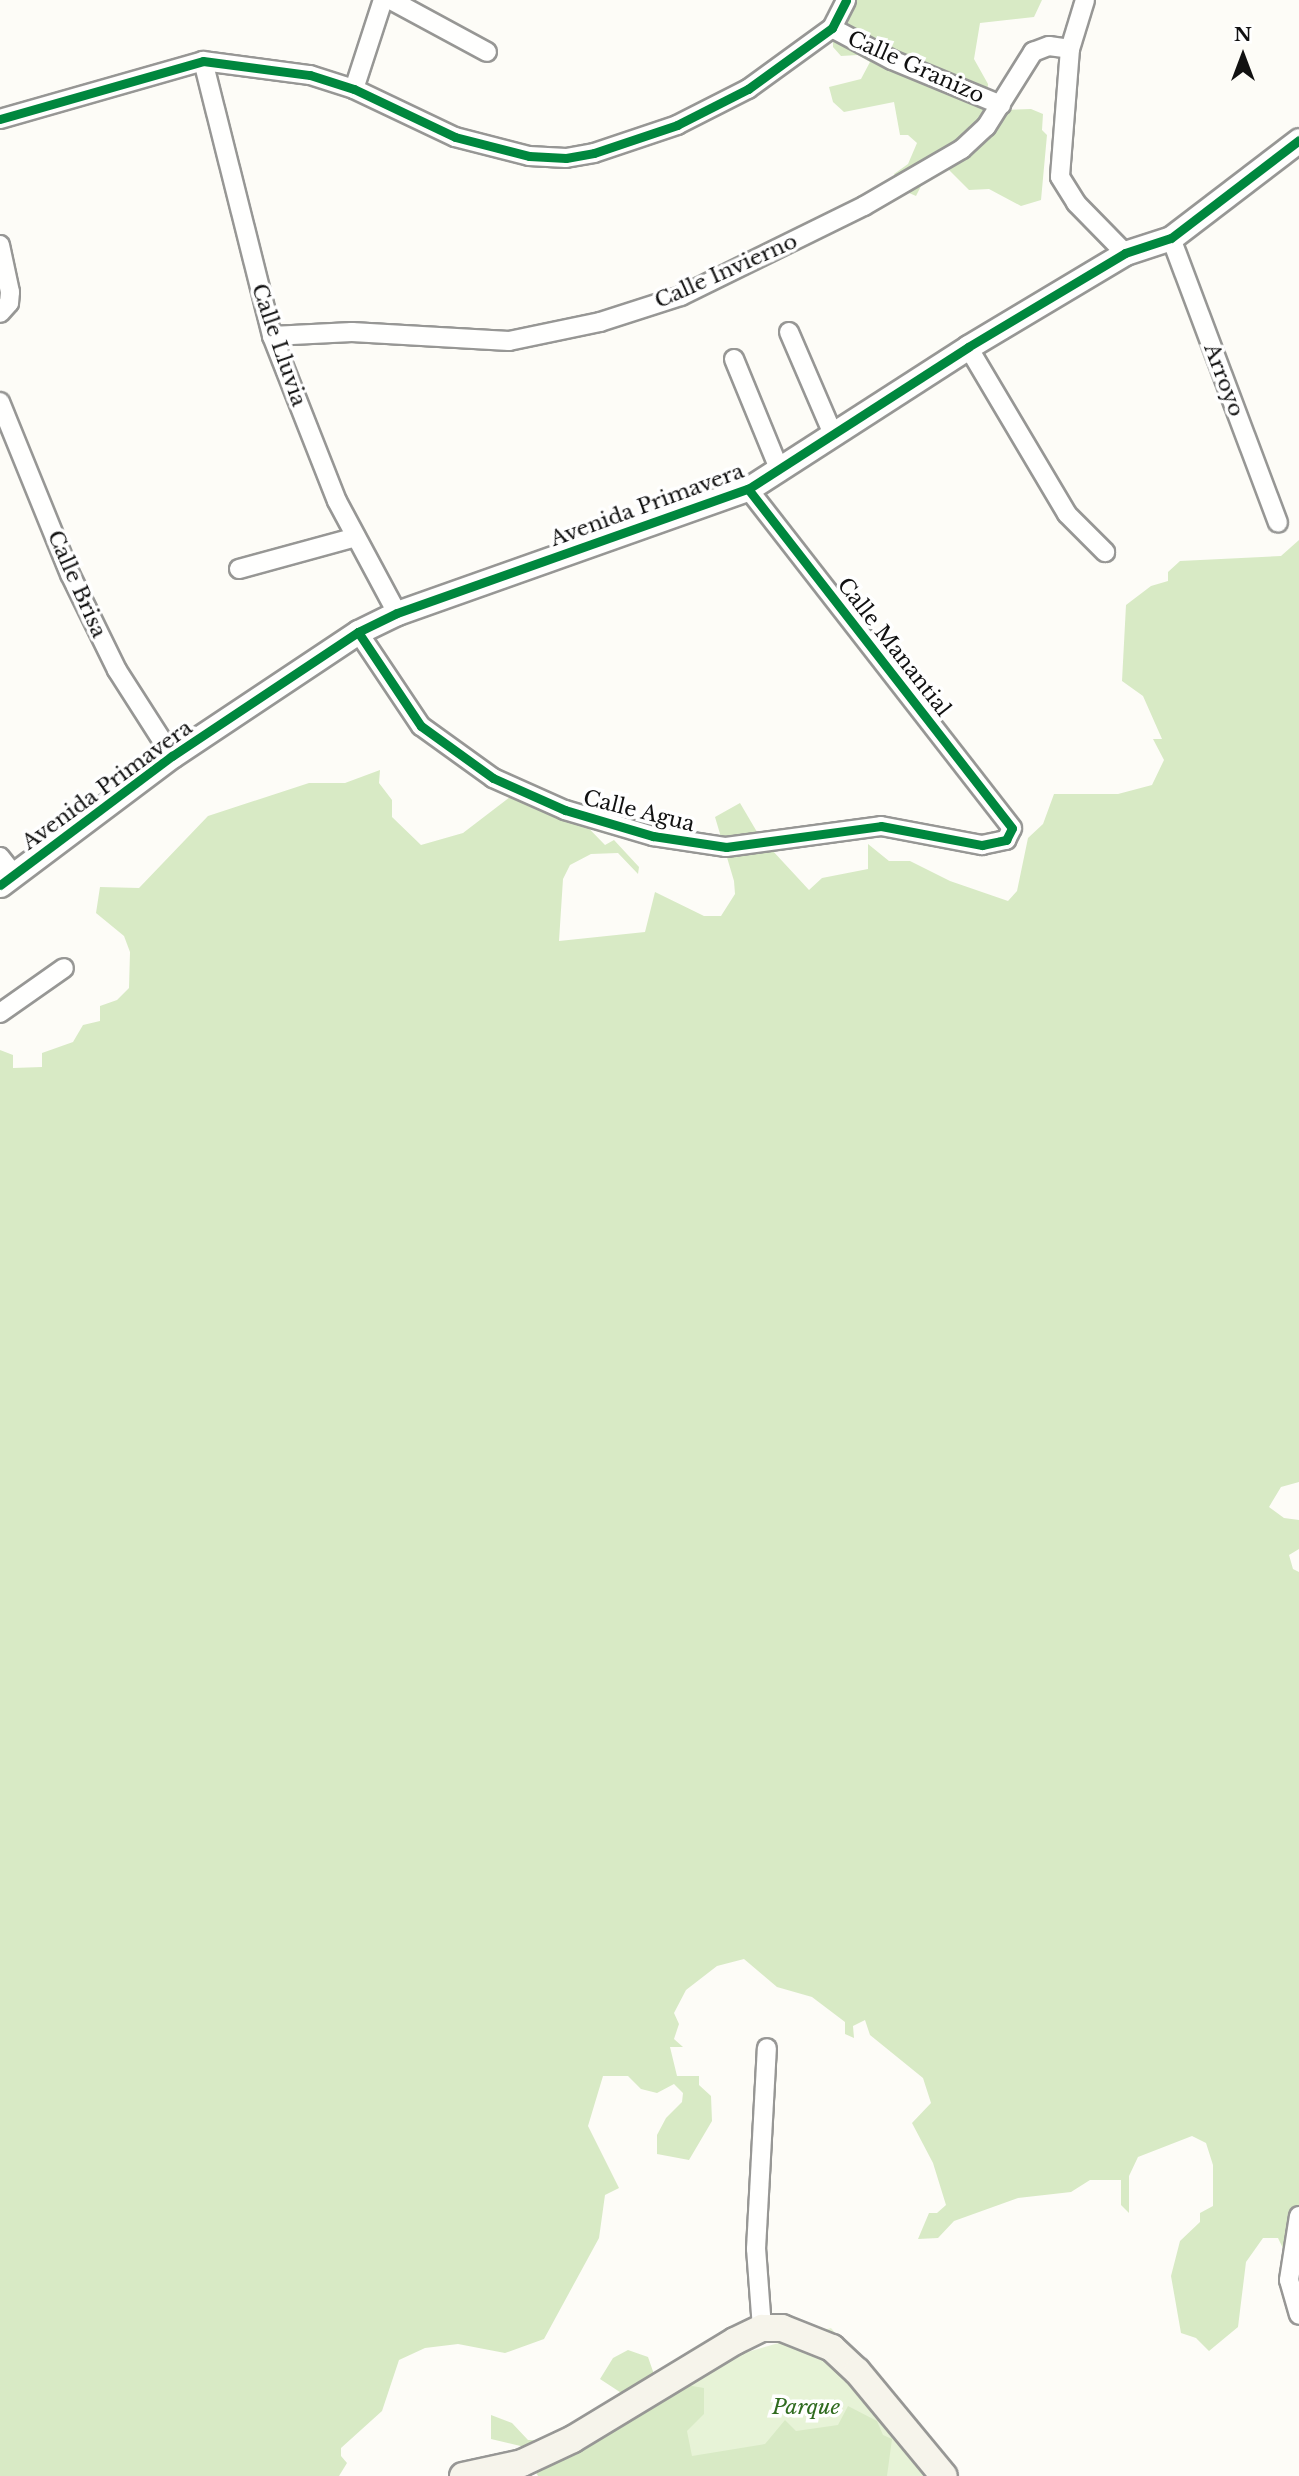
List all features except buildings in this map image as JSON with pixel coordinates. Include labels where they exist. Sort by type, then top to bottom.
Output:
[{"type":"main road","points":[[463,2476],[522,2463],[573,2439],[762,2328],[790,2330],[832,2348],[857,2371],[944,2476]]},
{"type":"street","points":[[354,89],[383,0]]},
{"type":"street","points":[[391,0],[487,52]]},
{"type":"street","points":[[0,119],[203,61],[310,75],[354,89],[455,137],[529,156],[566,158],[594,153],[677,125],[748,89],[832,28],[846,0]]},
{"type":"street","points":[[1085,0],[1070,48],[1060,177],[1076,203],[1125,253]]},
{"type":"street","name":"Calle Granizo","points":[[832,28],[892,60],[1000,105]]},
{"type":"street","name":"Calle Invierno","points":[[272,336],[352,332],[509,341],[600,322],[681,296],[864,206],[962,149],[1000,105],[1033,52],[1049,46],[1070,48]]},
{"type":"street","name":"Calle Lluvia","points":[[203,61],[272,336],[337,501],[397,613]]},
{"type":"street","name":"Avenida Primavera","points":[[5,872],[358,632],[397,613],[748,489],[780,471],[968,347],[1125,253],[1171,238],[1299,140]]},
{"type":"street","name":"Arroyo","points":[[1171,238],[1278,523]]},
{"type":"street","points":[[0,245],[10,292],[9,303],[0,313]]},
{"type":"street","points":[[789,332],[833,434]]},
{"type":"street","points":[[968,347],[1067,514],[1105,552]]},
{"type":"street","points":[[734,359],[780,471]]},
{"type":"street","name":"Calle Brisa","points":[[0,402],[70,575],[117,670],[172,756]]},
{"type":"street","name":"Calle Manantial","points":[[748,489],[1012,828]]},
{"type":"street","points":[[239,569],[356,537]]},
{"type":"street","name":"Calle Agua","points":[[358,632],[404,707],[446,747],[493,778],[590,818],[653,836],[726,847],[881,826],[993,845],[1011,837],[1012,828]]},
{"type":"street","points":[[0,1013],[64,968]]},
{"type":"street","points":[[762,2328],[757,2217],[767,2048]]},
{"type":"street","points":[[1299,2216],[1289,2280],[1299,2315]]},
{"type":"green space","points":[[855,0],[1042,0],[1034,17],[980,23],[974,59],[988,84],[987,95],[1000,110],[1031,109],[1043,114],[1042,130],[1047,135],[1041,200],[1021,206],[989,189],[969,190],[947,168],[927,174],[916,196],[900,189],[894,174],[908,164],[917,143],[908,135],[900,135],[894,102],[844,112],[833,102],[829,87],[861,79],[870,62],[858,55],[841,56],[833,47],[833,33]]},
{"type":"green space","points":[[1299,540],[1299,1482],[1281,1487],[1269,1507],[1284,1518],[1299,1520],[1299,1549],[1289,1555],[1293,1569],[1299,1572],[1299,2267],[1292,2267],[1278,2238],[1263,2238],[1246,2262],[1238,2327],[1209,2351],[1196,2338],[1181,2333],[1171,2276],[1180,2241],[1200,2222],[1200,2213],[1213,2206],[1213,2165],[1206,2143],[1192,2136],[1138,2157],[1129,2176],[1129,2213],[1121,2205],[1121,2180],[1090,2180],[1071,2192],[1018,2198],[954,2221],[938,2238],[918,2239],[929,2213],[937,2213],[946,2205],[933,2163],[912,2123],[931,2103],[923,2078],[870,2035],[865,2020],[853,2026],[854,2038],[845,2034],[845,2022],[812,1997],[777,1987],[744,1959],[717,1966],[686,1990],[674,2013],[679,2024],[674,2039],[683,2047],[670,2047],[677,2076],[699,2076],[699,2085],[711,2096],[712,2121],[689,2160],[657,2154],[657,2135],[666,2118],[682,2102],[683,2093],[674,2084],[657,2093],[641,2089],[628,2076],[603,2076],[588,2126],[619,2188],[605,2195],[599,2238],[544,2339],[505,2353],[458,2344],[425,2348],[399,2360],[382,2411],[341,2448],[341,2456],[347,2463],[339,2476],[0,2476],[0,1050],[13,1055],[13,1068],[42,1067],[42,1053],[73,1042],[83,1025],[100,1021],[100,1006],[117,1000],[129,988],[130,952],[124,936],[96,913],[100,887],[139,888],[208,816],[309,783],[345,783],[380,770],[379,783],[392,800],[392,817],[421,845],[463,833],[514,794],[571,810],[605,845],[614,840],[639,867],[638,874],[618,853],[591,854],[570,865],[563,879],[559,941],[645,932],[655,892],[704,916],[721,916],[735,894],[734,881],[715,817],[740,803],[760,837],[809,890],[822,878],[868,869],[868,844],[889,861],[910,861],[950,881],[1008,901],[1017,891],[1028,838],[1043,824],[1054,794],[1118,794],[1152,785],[1164,760],[1153,739],[1162,739],[1143,696],[1122,681],[1126,605],[1151,586],[1168,581],[1168,572],[1180,561],[1281,556]]},
{"type":"green space","name":"Parque","points":[[831,2328],[954,2476],[681,2476],[692,2368]]},
{"type":"green space","points":[[628,2350],[648,2357],[656,2380],[704,2388],[704,2414],[687,2431],[692,2456],[765,2444],[785,2420],[796,2431],[838,2425],[848,2406],[877,2421],[883,2435],[892,2439],[887,2476],[538,2476],[529,2460],[529,2448],[491,2439],[491,2415],[512,2423],[528,2440],[570,2440],[629,2398],[600,2379],[613,2358]]},
{"type":"cycle path","points":[[0,119],[203,61],[310,75],[354,89],[455,137],[529,156],[566,158],[594,153],[677,125],[748,89],[832,28],[846,0]]},
{"type":"cycle path","points":[[0,885],[172,756],[358,632],[397,613],[748,489],[968,347],[1125,253],[1171,238],[1299,140]]},
{"type":"cycle path","points":[[358,632],[421,726],[493,778],[565,810],[653,836],[726,847],[881,826],[982,845],[1006,840],[1012,828],[748,489]]}]
